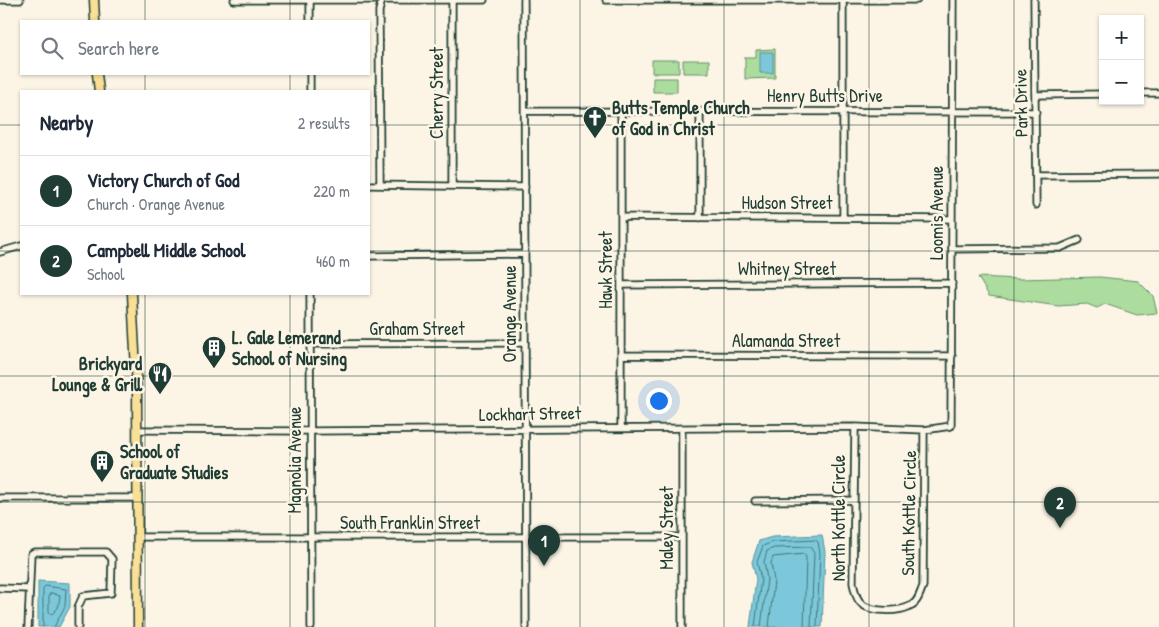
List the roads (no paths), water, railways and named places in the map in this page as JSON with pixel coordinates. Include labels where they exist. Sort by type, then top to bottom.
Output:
[{"type":"main road","points":[[94,0],[95,20]]},
{"type":"main road","points":[[97,75],[100,90]]},
{"type":"main road","points":[[132,295],[137,430],[138,627]]},
{"type":"street","points":[[0,0],[20,0]]},
{"type":"street","points":[[234,0],[484,0]]},
{"type":"street","name":"Orange Avenue","points":[[524,0],[526,627]]},
{"type":"street","points":[[606,0],[917,0]]},
{"type":"street","name":"Loomis Avenue","points":[[951,426],[953,0]]},
{"type":"street","name":"Park Drive","points":[[1034,0],[1036,205]]},
{"type":"street","points":[[310,1],[310,20]]},
{"type":"street","points":[[380,185],[379,11],[381,1]]},
{"type":"street","name":"Cherry Street","points":[[452,1],[452,186]]},
{"type":"street","points":[[842,218],[843,1]]},
{"type":"street","points":[[310,75],[310,90]]},
{"type":"street","points":[[1144,93],[1159,93]]},
{"type":"street","points":[[1036,95],[1099,94]]},
{"type":"street","name":"Henry Butts Drive","points":[[525,111],[1036,112]]},
{"type":"street","name":"Hawk Street","points":[[621,112],[621,428]]},
{"type":"street","points":[[700,112],[700,218]]},
{"type":"street","points":[[1036,175],[1159,174]]},
{"type":"street","points":[[370,185],[525,187]]},
{"type":"street","name":"Hudson Street","points":[[622,217],[952,219]]},
{"type":"street","points":[[952,249],[1060,248],[1078,240]]},
{"type":"street","points":[[0,252],[20,246]]},
{"type":"street","points":[[370,256],[525,254]]},
{"type":"street","name":"Whitney Street","points":[[621,285],[952,283]]},
{"type":"street","name":"Magnolia Avenue","points":[[310,295],[310,627]]},
{"type":"street","name":"Graham Street","points":[[310,344],[525,343]]},
{"type":"street","name":"Alamanda Street","points":[[621,355],[952,356]]},
{"type":"street","name":"Lockhart Street","points":[[137,430],[310,431],[854,427],[924,430],[951,426]]},
{"type":"street","name":"North Kottle Circle","points":[[854,427],[852,500],[853,584],[856,597],[863,605],[874,609],[894,609]]},
{"type":"street","name":"Maley Street","points":[[682,429],[682,627]]},
{"type":"street","name":"South Kottle Circle","points":[[894,609],[910,606],[918,599],[923,586],[924,430]]},
{"type":"street","points":[[0,498],[137,498]]},
{"type":"street","points":[[755,501],[852,500]]},
{"type":"street","name":"South Franklin Street","points":[[137,537],[682,537]]},
{"type":"street","points":[[28,627],[28,589],[31,554],[34,552],[106,552],[110,555],[111,593],[83,596],[78,607],[78,627]]},
{"type":"street","points":[[0,588],[28,589]]},
{"type":"water","points":[[760,52],[773,52],[773,73],[760,73]]},
{"type":"water","points":[[822,535],[825,552],[822,627],[750,627],[756,579],[752,562],[759,541],[772,537]]},
{"type":"water","points":[[38,581],[70,583],[70,607],[59,627],[38,627]]},
{"type":"place","name":"Butts Temple Church of God in Christ","points":[[595,139]]},
{"type":"place","name":"L. Gale Lemerand School of Nursing","points":[[214,369]]},
{"type":"place","name":"Brickyard Lounge & Grill","points":[[160,395]]},
{"type":"place","name":"School of Graduate Studies","points":[[102,483]]},
{"type":"place","name":"Campbell Middle School","points":[[1060,528]]},
{"type":"place","name":"Victory Church of God","points":[[544,566]]}]
